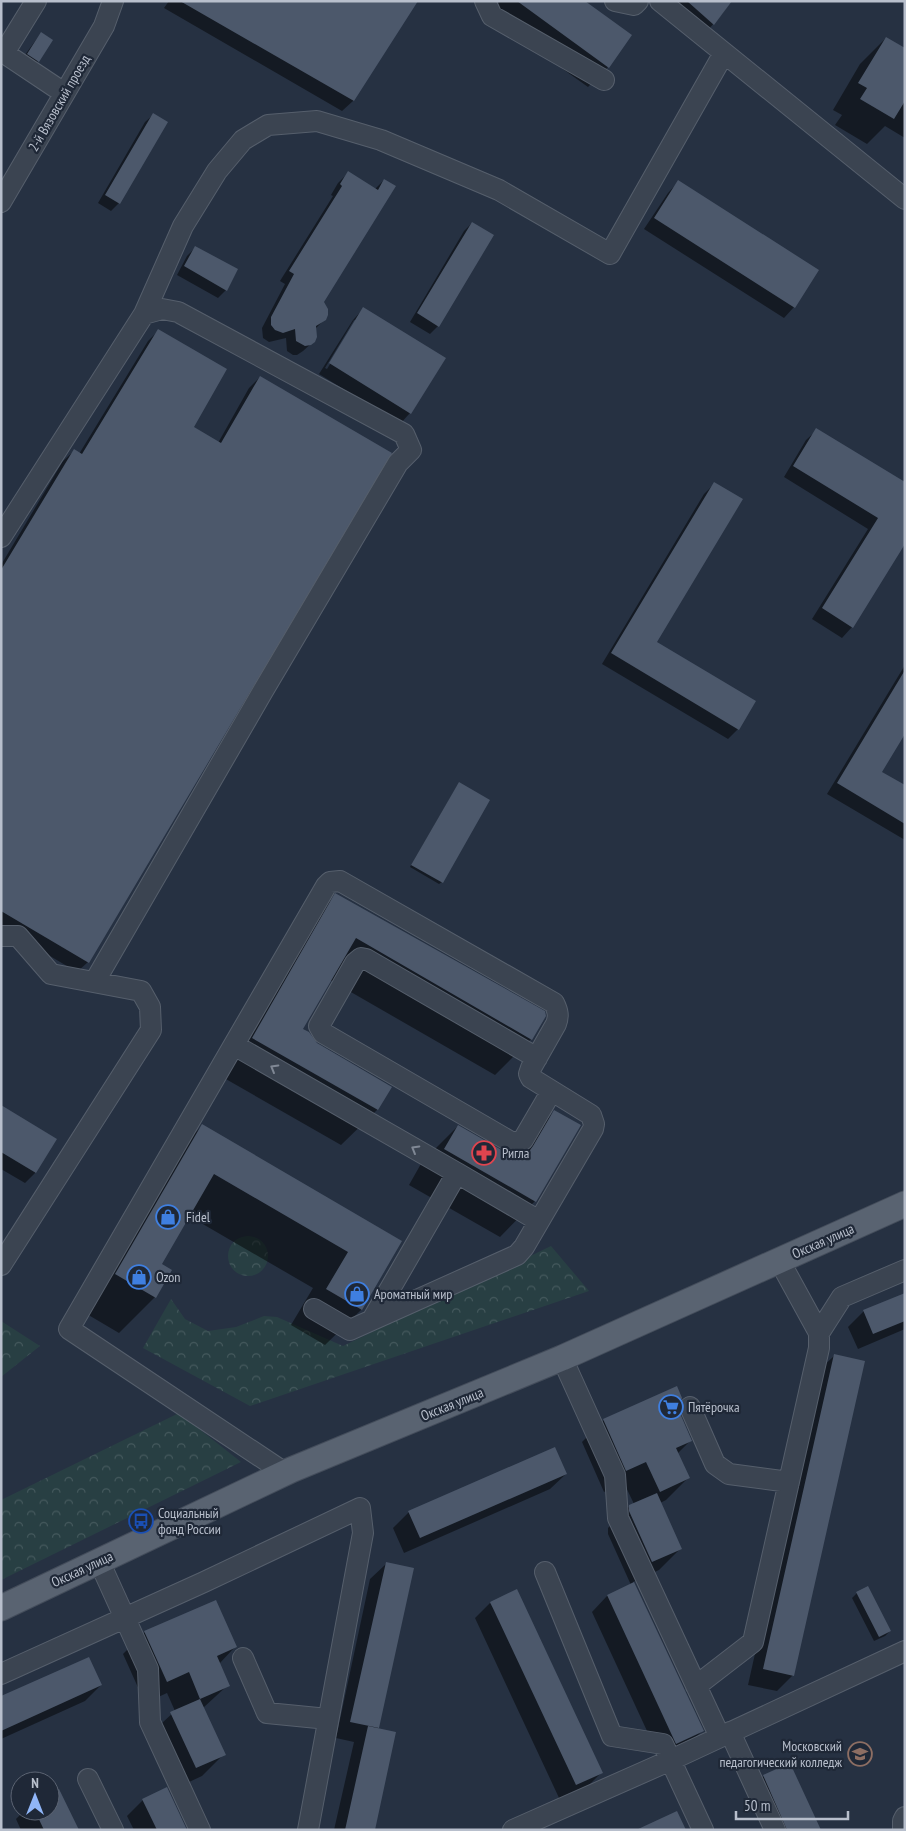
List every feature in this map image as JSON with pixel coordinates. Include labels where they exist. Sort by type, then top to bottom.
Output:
[{"type":"main road","name":"Окская улица","points":[[1,1608],[286,1473],[562,1358],[905,1204]]},
{"type":"street","points":[[36,1],[3,53],[64,93]]},
{"type":"street","name":"2-й Вязовский проезд","points":[[1,202],[104,26],[113,1]]},
{"type":"street","points":[[485,1],[492,16],[604,80]]},
{"type":"street","points":[[615,1],[634,5],[638,1]]},
{"type":"street","points":[[660,1],[905,199]]},
{"type":"street","points":[[1,538],[144,314],[183,226],[217,171],[243,140],[268,125],[318,121],[381,140],[499,190],[610,254],[724,53]]},
{"type":"street","points":[[95,982],[263,691],[398,464],[411,450],[404,434],[178,312],[162,309],[144,314]]},
{"type":"street","points":[[286,1473],[69,1329],[326,886],[330,882],[340,881],[554,1003],[559,1016],[529,1074],[531,1078],[582,1118],[591,1115],[593,1118],[593,1128],[520,1252],[512,1259],[350,1330],[314,1309]]},
{"type":"street","points":[[1,936],[18,936],[51,974],[141,991],[150,1008],[151,1030],[1,1265]]},
{"type":"street","points":[[537,1058],[366,959],[361,958],[355,962],[319,1026],[323,1033],[511,1142],[523,1140],[551,1092]]},
{"type":"street","points":[[234,1045],[539,1221]]},
{"type":"street","points":[[372,1320],[457,1174]]},
{"type":"street","points":[[696,1686],[753,1642],[819,1348],[819,1333],[779,1260]]},
{"type":"street","points":[[819,1333],[842,1297],[905,1270]]},
{"type":"street","points":[[562,1358],[615,1475],[618,1518],[696,1686],[725,1734],[775,1830]]},
{"type":"street","points":[[690,1407],[715,1464],[729,1474],[789,1482]]},
{"type":"street","points":[[1,1674],[204,1582],[360,1508],[363,1533],[308,1830]]},
{"type":"street","points":[[99,1561],[148,1669],[150,1722],[200,1830]]},
{"type":"street","points":[[545,1572],[612,1736],[664,1744],[703,1830]]},
{"type":"street","points":[[513,1830],[539,1824],[725,1734],[905,1652]]},
{"type":"street","points":[[243,1658],[267,1713],[328,1719]]},
{"type":"street","points":[[88,1779],[112,1830]]},
{"type":"street","points":[[903,1830],[905,1817]]},
{"type":"green space","points":[[248,1236],[262,1242],[268,1256],[262,1270],[248,1276],[234,1270],[228,1256],[234,1242]]},
{"type":"green space","points":[[551,1246],[589,1291],[250,1406],[143,1348],[171,1299],[185,1319],[208,1331],[236,1327],[264,1316],[277,1317],[343,1346]]},
{"type":"green space","points":[[1,1321],[40,1346],[1,1377]]},
{"type":"green space","points":[[179,1413],[241,1462],[1,1580],[1,1500]]},
{"type":"building","points":[[180,1],[418,1],[354,101]]},
{"type":"building","points":[[517,1],[585,1],[632,35],[609,68]]},
{"type":"building","points":[[687,1],[732,1],[714,25]]},
{"type":"building","points":[[41,32],[53,40],[39,62],[27,54]]},
{"type":"building","points":[[886,37],[905,48],[905,101],[894,119],[860,99],[867,88],[858,83]]},
{"type":"building","points":[[153,113],[168,122],[120,204],[105,195]]},
{"type":"building","points":[[348,171],[378,190],[384,179],[396,186],[324,302],[328,309],[328,315],[326,320],[316,326],[317,337],[315,342],[305,346],[296,341],[295,329],[283,333],[275,330],[271,325],[271,317],[294,274],[289,271],[342,186],[340,184]]},
{"type":"building","points":[[678,180],[819,270],[795,308],[654,218]]},
{"type":"building","points":[[472,222],[494,235],[439,327],[417,313]]},
{"type":"building","points":[[195,246],[238,269],[227,291],[184,266]]},
{"type":"building","points":[[363,307],[446,358],[411,414],[329,363]]},
{"type":"building","points":[[158,329],[227,369],[194,427],[221,443],[260,376],[392,453],[89,963],[1,911],[1,570],[74,449],[82,454]]},
{"type":"building","points":[[816,428],[905,482],[905,544],[853,628],[822,608],[878,518],[793,466]]},
{"type":"building","points":[[714,482],[743,499],[657,642],[756,701],[739,730],[611,653]]},
{"type":"building","points":[[905,670],[905,734],[882,772],[905,785],[905,824],[837,783]]},
{"type":"building","points":[[459,782],[490,800],[443,883],[411,865]]},
{"type":"building","points":[[335,893],[545,1011],[546,1016],[532,1040],[356,938],[303,1029],[309,1032],[317,1043],[392,1087],[378,1110],[252,1038]]},
{"type":"building","points":[[1,1105],[57,1139],[36,1173],[1,1152]]},
{"type":"building","points":[[554,1110],[581,1125],[536,1202],[444,1149],[458,1125],[505,1152],[525,1157]]},
{"type":"building","points":[[202,1124],[402,1241],[362,1310],[326,1289],[348,1252],[214,1174],[162,1264],[172,1270],[156,1298],[115,1274]]},
{"type":"building","points":[[905,1293],[905,1321],[873,1334],[863,1310]]},
{"type":"building","points":[[834,1354],[865,1361],[794,1676],[763,1669]]},
{"type":"building","points":[[677,1386],[682,1398],[678,1405],[679,1411],[692,1441],[676,1448],[690,1478],[660,1492],[646,1462],[626,1471],[603,1419]]},
{"type":"building","points":[[555,1447],[567,1474],[420,1538],[408,1511]]},
{"type":"building","points":[[657,1493],[682,1549],[652,1562],[629,1511],[629,1505]]},
{"type":"building","points":[[386,1562],[414,1568],[379,1728],[350,1722]]},
{"type":"building","points":[[634,1582],[704,1731],[676,1744],[607,1595]]},
{"type":"building","points":[[868,1586],[891,1631],[879,1637],[856,1592]]},
{"type":"building","points":[[517,1589],[603,1773],[576,1785],[490,1602]]},
{"type":"building","points":[[216,1600],[237,1647],[217,1656],[230,1686],[200,1699],[189,1672],[167,1682],[144,1631]]},
{"type":"building","points":[[89,1657],[102,1685],[1,1731],[1,1696]]},
{"type":"building","points":[[200,1699],[226,1755],[196,1768],[170,1712]]},
{"type":"building","points":[[368,1726],[396,1732],[375,1830],[345,1830]]},
{"type":"building","points":[[790,1763],[821,1830],[787,1830],[763,1775]]},
{"type":"building","points":[[167,1787],[187,1830],[157,1830],[142,1799]]},
{"type":"building","points":[[60,1791],[79,1830],[44,1830],[40,1821],[60,1821]]},
{"type":"building","points":[[677,1811],[686,1830],[636,1830]]},
{"type":"place","name":"Ригла","points":[[484,1153]]},
{"type":"place","name":"Fidel","points":[[168,1217]]},
{"type":"place","name":"Ozon","points":[[139,1277]]},
{"type":"place","name":"Ароматный мир","points":[[357,1294]]},
{"type":"place","name":"Пятёрочка","points":[[671,1407]]},
{"type":"place","name":"Социальный фонд России","points":[[141,1521]]},
{"type":"place","name":"Московский педагогический колледж","points":[[860,1754]]}]
